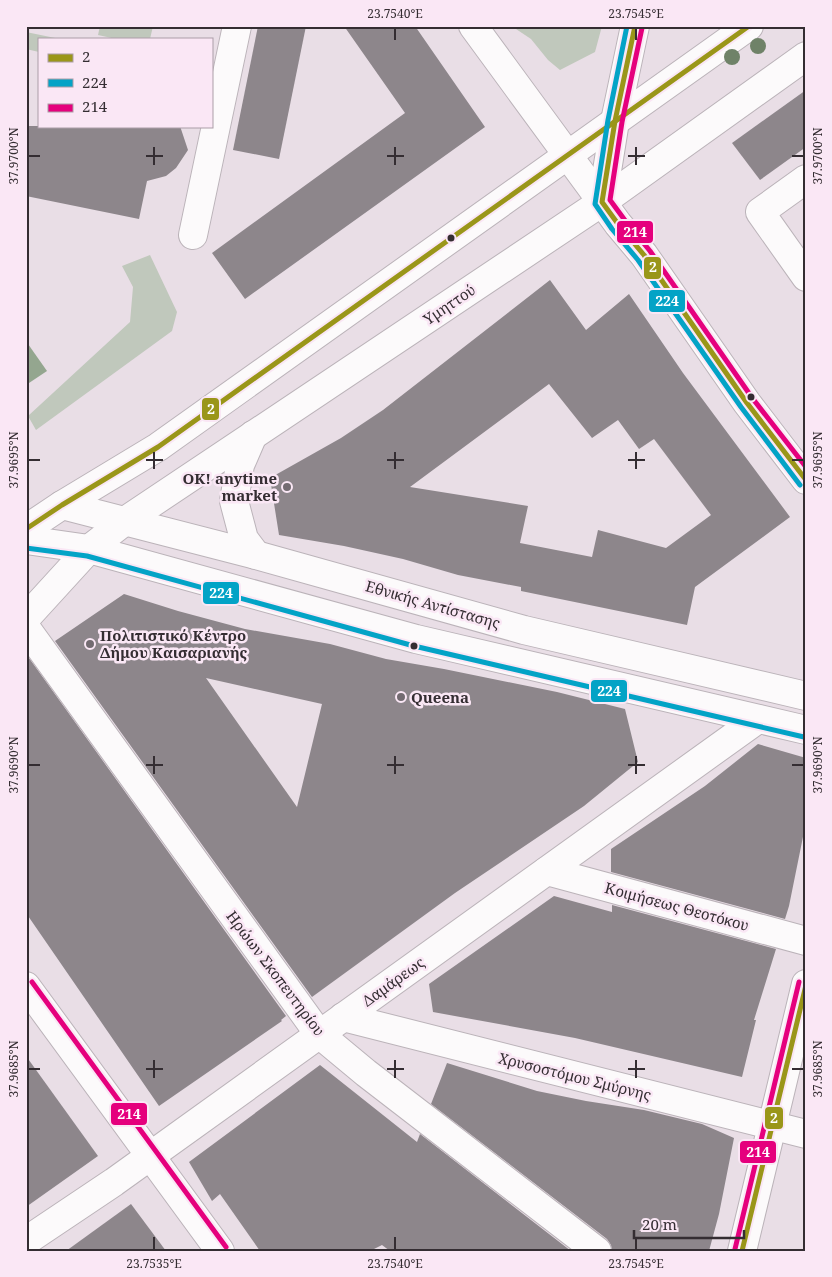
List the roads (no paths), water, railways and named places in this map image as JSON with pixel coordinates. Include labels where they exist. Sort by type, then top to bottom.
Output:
[{"type":"main road","points":[[193,235],[237,26]]},
{"type":"main road","points":[[473,26],[618,224],[644,255],[747,403],[806,480]]},
{"type":"main road","points":[[602,202],[615,121],[635,26]]},
{"type":"main road","points":[[26,529],[158,447],[749,26]]},
{"type":"main road","name":"Υμηττού","points":[[89,549],[125,521],[602,202],[806,56]]},
{"type":"main road","points":[[806,179],[760,212],[806,277]]},
{"type":"main road","points":[[253,435],[240,465],[234,501],[244,539],[256,555]]},
{"type":"main road","name":"Εθνικής Αντίστασης","points":[[62,506],[256,555],[524,630],[806,696]]},
{"type":"main road","points":[[26,540],[89,549],[416,639],[806,730]]},
{"type":"main road","points":[[26,618],[89,549]]},
{"type":"main road","name":"Ηρώων Σκοπευτηρίου","points":[[26,628],[319,1034],[366,1073],[597,1251]]},
{"type":"main road","name":"Δαμάρεως","points":[[26,1241],[151,1156],[758,718]]},
{"type":"main road","name":"Κοιμήσεως Θεοτόκου","points":[[547,871],[806,941]]},
{"type":"main road","points":[[742,1251],[806,984]]},
{"type":"main road","points":[[26,986],[220,1251]]},
{"type":"main road","name":"Χρυσοστόμου Σμύρνης","points":[[343,1017],[806,1134]]},
{"type":"place","name":"OK! anytime market","points":[[287,487]]},
{"type":"place","name":"Πολιτιστικό Κέντρο Δήμου Καισαριανής","points":[[90,644]]},
{"type":"place","name":"Queena","points":[[401,697]]}]
